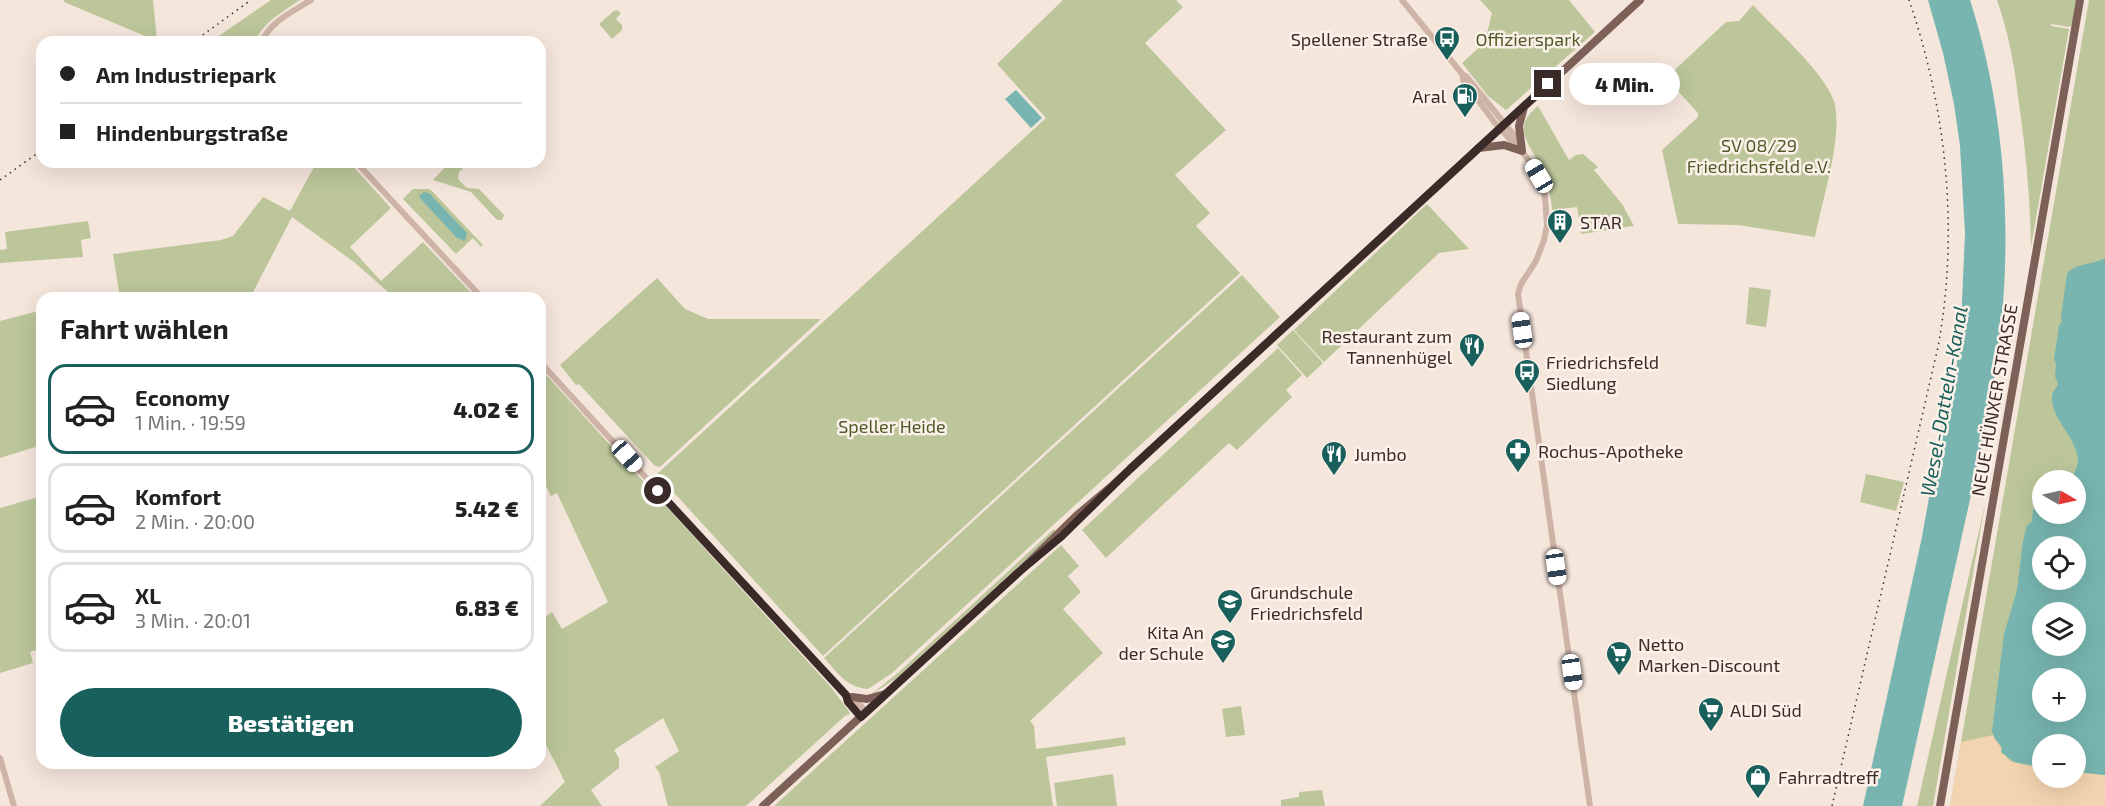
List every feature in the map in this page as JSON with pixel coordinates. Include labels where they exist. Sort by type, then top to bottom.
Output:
[{"type":"main road","points":[[763,806],[1020,571],[1062,536],[1113,486],[1640,0]]},
{"type":"main road","name":"NEUE HÜNXER STRASSE","points":[[1940,806],[2080,0]]},
{"type":"main road","points":[[1479,148],[1504,145],[1522,151],[1519,126],[1524,107]]},
{"type":"main road","points":[[849,696],[867,699],[888,693]]},
{"type":"street","points":[[264,36],[272,27],[311,0]]},
{"type":"street","points":[[1402,0],[1463,75],[1463,80],[1518,140],[1543,187],[1547,207],[1547,225],[1536,261],[1521,284],[1518,294],[1590,806]]},
{"type":"street","points":[[362,168],[476,292]]},
{"type":"street","points":[[546,368],[864,715]]},
{"type":"street","points":[[0,758],[14,806]]},
{"type":"green space","points":[[64,0],[153,0],[157,36],[145,36],[64,2]]},
{"type":"green space","points":[[271,0],[300,0],[268,23],[258,36],[219,36]]},
{"type":"green space","name":"Speller Heide","points":[[1063,0],[1176,0],[1183,7],[1145,43],[1226,130],[1175,175],[1210,213],[1196,226],[1240,273],[823,656],[657,474],[1046,118],[997,64]]},
{"type":"green space","name":"Offizierspark","points":[[1480,0],[1569,0],[1595,32],[1506,110],[1488,96],[1462,63],[1485,42],[1492,13]]},
{"type":"green space","points":[[1997,0],[2077,0],[2072,25],[2069,27],[2051,24],[2051,26],[2069,29],[2031,247],[2024,140],[2008,39]]},
{"type":"green space","points":[[2089,0],[2105,0],[2105,806],[1950,806]]},
{"type":"green space","name":"SV 08/29 Friedrichsfeld e.V.","points":[[1753,5],[1823,80],[1835,105],[1834,153],[1815,237],[1738,225],[1678,224],[1662,150],[1698,117],[1698,113],[1666,78],[1726,22],[1739,21]]},
{"type":"green space","points":[[617,10],[621,13],[616,19],[622,25],[622,30],[612,39],[599,24]]},
{"type":"green space","points":[[1538,106],[1569,160],[1576,155],[1583,154],[1598,167],[1594,170],[1622,204],[1634,226],[1618,228],[1616,220],[1617,229],[1581,234],[1577,207],[1552,210],[1545,178],[1527,142],[1524,130],[1526,120]]},
{"type":"green space","points":[[313,168],[354,168],[391,208],[350,247],[381,281],[423,242],[470,292],[388,292],[354,262],[292,217],[253,292],[119,292],[113,254],[221,240],[233,236],[263,197],[290,211]]},
{"type":"green space","points":[[444,168],[463,168],[459,172],[458,179],[467,188],[479,189],[504,215],[502,220],[497,220],[471,192],[433,180]]},
{"type":"green space","points":[[413,189],[432,191],[483,245],[481,247],[473,238],[456,254],[403,199]]},
{"type":"green space","points":[[1427,204],[1469,249],[1439,253],[1324,362],[1294,330]]},
{"type":"green space","points":[[88,221],[91,238],[81,240],[83,257],[0,263],[0,250],[7,249],[5,232]]},
{"type":"green space","points":[[1242,275],[1280,317],[892,673],[868,689],[848,682],[838,674],[824,658]]},
{"type":"green space","points":[[657,278],[685,309],[708,319],[821,319],[660,467],[655,466],[579,384],[576,385],[560,365]]},
{"type":"green space","points":[[1749,287],[1771,290],[1766,327],[1746,324]]},
{"type":"green space","points":[[36,312],[36,447],[0,458],[0,321]]},
{"type":"green space","points":[[1293,330],[1323,363],[1307,378],[1277,345]]},
{"type":"green space","points":[[1278,348],[1302,375],[1286,390],[1292,397],[1237,450],[1229,443],[1106,558],[1082,530]]},
{"type":"green space","points":[[546,375],[830,686],[850,714],[845,716],[746,806],[668,806],[659,772],[655,767],[679,751],[663,718],[614,750],[619,758],[619,768],[591,790],[602,806],[540,806],[565,782],[546,745],[546,616],[552,612],[562,629],[608,602],[557,493],[551,496],[546,486]]},
{"type":"green space","points":[[1866,474],[1904,482],[1896,511],[1860,502]]},
{"type":"green space","points":[[36,498],[36,650],[30,652],[33,663],[0,673],[0,508]]},
{"type":"green space","points":[[1985,504],[1933,806],[1917,806]]},
{"type":"green space","points":[[1054,529],[1056,532],[897,678],[869,696],[899,672]]},
{"type":"green space","points":[[1061,545],[1079,566],[1068,576],[1081,592],[1063,609],[1103,653],[1030,721],[1034,726],[1036,749],[1125,737],[1126,745],[1046,757],[1053,806],[774,806]]},
{"type":"green space","points":[[1241,706],[1245,735],[1226,737],[1222,709]]},
{"type":"green space","points":[[1113,774],[1117,806],[1057,806],[1054,783]]},
{"type":"green space","points":[[1322,790],[1325,806],[1281,806],[1281,800],[1299,797],[1299,792]]},
{"type":"sand","points":[[1993,735],[2009,760],[2032,766],[2032,788],[2086,788],[2086,773],[2105,775],[2105,806],[1950,806],[1961,742]]},
{"type":"water","points":[[1928,0],[1970,0],[1983,46],[2000,141],[2004,189],[2004,286],[1994,381],[1982,446],[1902,806],[1863,806],[1922,537],[1944,413],[1955,382],[1961,325],[1965,233],[1960,146],[1943,53]]},
{"type":"water","points":[[1016,90],[1042,118],[1031,128],[1005,99]]},
{"type":"water","points":[[424,192],[429,193],[467,233],[465,241],[457,238],[420,198],[419,196]]},
{"type":"water","points":[[2105,258],[2105,775],[2086,773],[2086,734],[2032,734],[2032,765],[2014,762],[2001,752],[2002,747],[1992,731],[2004,634],[2017,590],[2027,526],[2032,521],[2032,524],[2086,524],[2086,470],[2075,470],[2078,462],[2077,454],[2055,413],[2052,395],[2058,384],[2054,359],[2059,326],[2062,321],[2067,274],[2079,266]]},
{"type":"railway","points":[[201,36],[251,0]]},
{"type":"railway","points":[[1832,806],[1938,347],[1944,304],[1948,260],[1946,172],[1933,85],[1909,0]]},
{"type":"railway","points":[[0,180],[36,154]]},
{"type":"place","name":"Spellener Straße","points":[[1447,62]]},
{"type":"place","name":"Aral","points":[[1465,119]]},
{"type":"place","name":"STAR","points":[[1560,245]]},
{"type":"place","name":"Restaurant zum Tannenhügel","points":[[1472,369]]},
{"type":"place","name":"Friedrichsfeld Siedlung","points":[[1527,395]]},
{"type":"place","name":"Rochus-Apotheke","points":[[1518,474]]},
{"type":"place","name":"Jumbo","points":[[1334,477]]},
{"type":"place","name":"Grundschule Friedrichsfeld","points":[[1230,625]]},
{"type":"place","name":"Kita An der Schule","points":[[1223,665]]},
{"type":"place","name":"Netto Marken-Discount","points":[[1619,677]]},
{"type":"place","name":"ALDI Süd","points":[[1711,733]]},
{"type":"place","name":"Fahrradtreff","points":[[1758,800]]},
{"type":"route","points":[[658,491],[846,695],[848,702],[861,717],[1020,571],[1062,536],[1130,469],[1548,84]]},
{"type":"water label","name":"Wesel-Datteln-Kanal","points":[[1943,401]]}]
